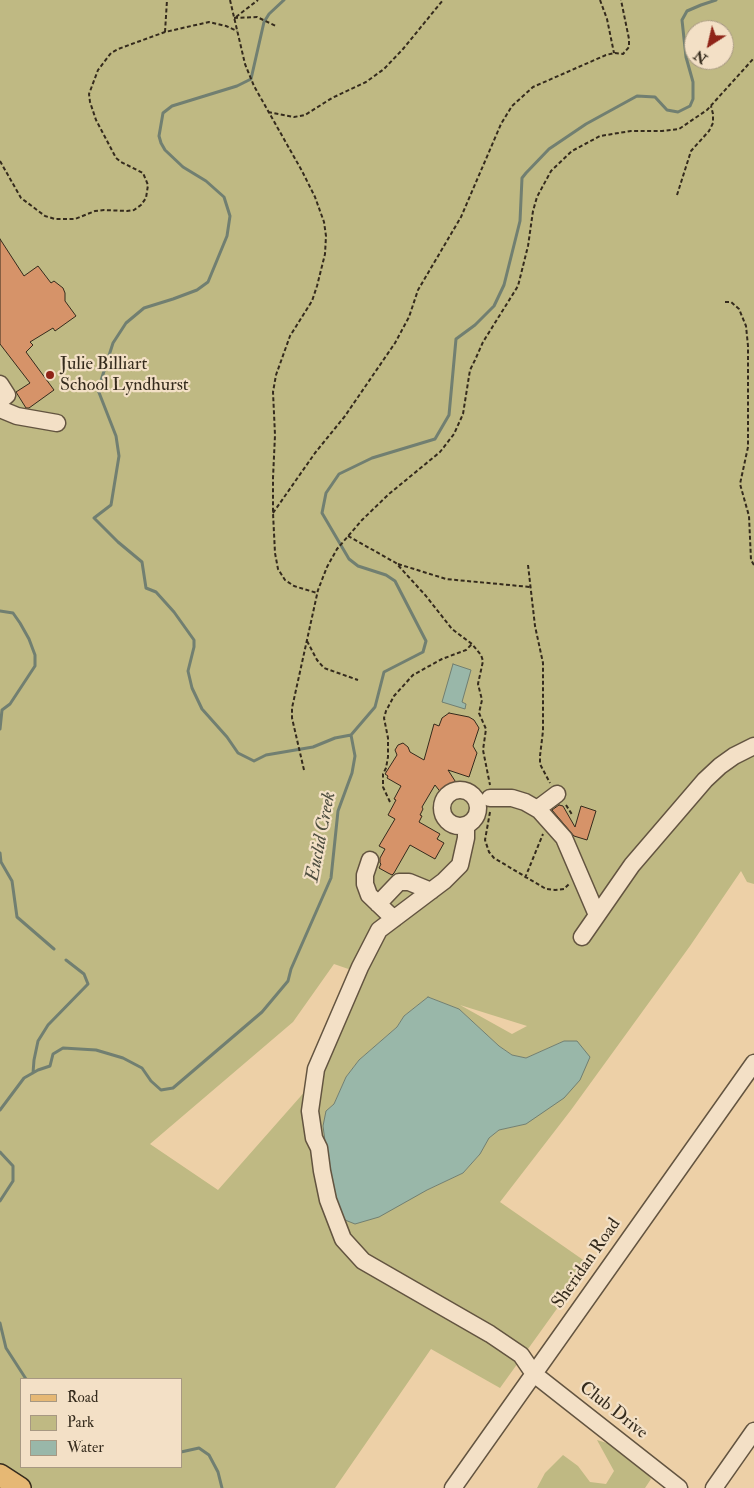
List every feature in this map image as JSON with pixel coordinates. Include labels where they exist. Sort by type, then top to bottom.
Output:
[{"type":"street","points":[[0,384],[7,395],[0,401]]},
{"type":"street","points":[[0,409],[17,416],[57,423]]},
{"type":"street","points":[[582,937],[632,865],[705,780],[734,756],[754,746]]},
{"type":"street","points":[[537,809],[557,794]]},
{"type":"street","points":[[490,798],[512,798],[525,802],[537,809],[564,838],[597,915]]},
{"type":"street","name":"Club Drive","points":[[466,825],[466,838],[460,865],[431,891],[379,930],[360,967],[316,1069],[310,1111],[328,1200],[343,1239],[363,1261],[490,1334],[521,1355],[530,1368],[679,1488]]},
{"type":"street","points":[[370,860],[365,875],[365,884],[369,895],[394,919]]},
{"type":"street","points":[[378,904],[399,882],[409,882],[431,891]]},
{"type":"street","name":"Sheridan Road","points":[[453,1488],[530,1368],[754,1063]]},
{"type":"street","points":[[714,1488],[754,1431]]},
{"type":"path","points":[[165,32],[168,0]]},
{"type":"path","points":[[230,0],[245,64],[254,86],[315,196],[324,222],[326,236],[325,254],[318,286],[312,301],[290,336],[276,375],[273,392],[275,435],[273,512],[275,553],[278,569],[285,580],[294,586],[317,593]]},
{"type":"path","points":[[234,18],[258,0]]},
{"type":"path","points":[[268,112],[294,117],[305,115],[332,98],[366,82],[384,69],[403,49],[442,0]]},
{"type":"path","points":[[600,0],[607,19],[614,53]]},
{"type":"path","points":[[273,512],[315,453],[345,416],[395,343],[409,317],[418,290],[461,217],[501,124],[512,106],[533,87],[606,55],[614,53],[623,54],[628,47],[629,39],[621,0]]},
{"type":"path","points":[[234,18],[257,17],[276,26]]},
{"type":"path","points":[[0,161],[21,198],[34,209],[55,219],[75,219],[95,211],[134,210],[146,198],[148,191],[146,178],[143,173],[120,162],[116,158],[96,120],[89,94],[98,70],[110,53],[165,32],[209,22],[237,31]]},
{"type":"path","points":[[304,770],[294,730],[292,708],[317,593],[327,567],[338,549],[362,520],[389,494],[440,452],[454,434],[463,414],[470,370],[483,342],[518,286],[528,246],[533,210],[537,197],[551,171],[572,151],[600,136],[631,131],[662,132],[679,129],[711,106],[753,63],[754,58]]},
{"type":"path","points":[[677,195],[692,151],[709,131],[713,123],[711,106]]},
{"type":"path","points":[[725,302],[731,302],[739,309],[743,317],[748,346],[748,447],[740,484],[749,516],[751,560],[754,565]]},
{"type":"path","points":[[348,536],[396,563],[446,579],[530,587]]},
{"type":"path","points":[[396,563],[426,596],[452,629],[472,644],[481,655],[483,661],[478,684],[482,700],[479,713],[486,729],[483,750],[490,779],[490,813],[485,840],[489,852],[501,863],[546,889],[564,889],[578,872]]},
{"type":"path","points":[[528,565],[535,626],[543,663],[543,731],[540,764],[557,794],[573,816]]},
{"type":"path","points":[[307,640],[317,660],[324,668],[358,680]]},
{"type":"path","points":[[390,802],[383,787],[383,774],[388,757],[388,738],[384,718],[386,711],[394,696],[413,675],[442,659],[466,650],[472,644]]},
{"type":"path","points":[[525,878],[542,834]]},
{"type":"green space","points":[[0,0],[754,0],[754,884],[747,882],[741,871],[690,946],[571,1110],[500,1202],[589,1264],[500,1388],[431,1349],[335,1488],[20,1488],[0,1474]],"holes":[[[334,964],[357,972],[315,1080],[218,1190],[150,1144],[293,1022]],[[428,997],[459,1009],[499,1046],[512,1055],[526,1058],[564,1041],[526,1124],[499,1130],[488,1138],[480,1154],[463,1173],[427,1190],[326,1111],[334,1104],[346,1077],[359,1060],[397,1027],[404,1016]],[[460,1005],[527,1026],[512,1034]]]},
{"type":"green space","points":[[597,1440],[610,1444],[642,1466],[651,1479],[645,1488],[537,1488],[545,1473],[563,1455],[578,1466],[590,1482],[606,1484],[614,1471]]},
{"type":"water","points":[[453,664],[471,670],[462,702],[466,704],[465,709],[442,702]]},
{"type":"water","points":[[428,997],[459,1009],[499,1046],[512,1055],[526,1058],[564,1041],[577,1041],[590,1057],[580,1080],[564,1098],[526,1124],[499,1130],[489,1138],[480,1154],[463,1173],[427,1190],[379,1217],[355,1224],[345,1220],[338,1205],[328,1163],[323,1126],[326,1111],[334,1104],[346,1077],[359,1060],[397,1027],[404,1016]]},
{"type":"building","points":[[0,239],[24,276],[38,266],[51,283],[54,281],[63,288],[65,301],[76,316],[55,331],[53,328],[30,342],[33,345],[26,352],[54,390],[29,408],[26,408],[16,392],[30,383],[0,344]]},
{"type":"building","points":[[449,713],[469,717],[474,720],[479,728],[473,746],[477,753],[469,777],[448,770],[457,784],[442,794],[435,785],[422,807],[420,815],[422,816],[419,822],[440,834],[437,839],[444,843],[435,859],[410,845],[392,875],[379,868],[381,864],[380,858],[385,849],[379,846],[395,819],[388,815],[401,786],[387,778],[388,776],[385,774],[397,755],[395,750],[398,745],[403,743],[410,752],[424,760],[434,724],[439,726],[442,718]]},
{"type":"building","points":[[559,805],[563,806],[575,827],[581,806],[596,811],[587,840],[574,836],[552,810]]},
{"type":"waterway","name":"Euclid Creek","points":[[0,1110],[24,1078],[50,1066],[53,1054],[63,1048],[96,1050],[123,1058],[142,1068],[151,1081],[161,1090],[173,1088],[262,1012],[288,981],[291,969],[331,878],[338,811],[352,773],[355,756],[351,735],[335,738],[313,747],[266,755],[254,761],[238,753],[227,737],[202,709],[192,688],[188,671],[194,640],[174,612],[156,592],[146,588],[142,562],[94,518],[111,505],[119,456],[116,436],[98,390],[113,343],[126,323],[144,308],[197,290],[208,282],[227,236],[230,216],[224,197],[206,181],[183,167],[165,150],[161,143],[159,136],[163,113],[172,106],[237,86],[251,79],[264,22],[269,14],[284,0]]},
{"type":"waterway","points":[[351,735],[375,707],[384,672],[423,652],[426,641],[395,581],[386,575],[358,566],[349,559],[322,513],[326,493],[339,474],[372,458],[435,439],[449,415],[456,339],[475,325],[494,306],[504,285],[520,221],[522,178],[549,149],[586,124],[637,96],[655,97],[667,110],[678,112],[690,106],[693,99],[693,82],[686,57],[682,20],[687,11],[716,0]]},
{"type":"waterway","points":[[0,611],[13,613],[29,639],[35,655],[35,666],[10,704],[2,710],[0,729]]},
{"type":"waterway","points":[[0,853],[1,862],[12,881],[17,917],[54,949]]},
{"type":"waterway","points":[[33,1073],[38,1041],[48,1025],[88,984],[84,974],[66,960]]},
{"type":"waterway","name":"Euclid Creek","points":[[0,1152],[13,1166],[13,1181],[0,1201]]},
{"type":"waterway","name":"Euclid Creek","points":[[0,1323],[6,1348],[25,1378]]},
{"type":"waterway","name":"Euclid Creek","points":[[182,1452],[199,1448],[209,1455],[218,1472],[222,1488]]},
{"type":"place","name":"Julie Billiart School Lyndhurst","points":[[50,375]]}]
